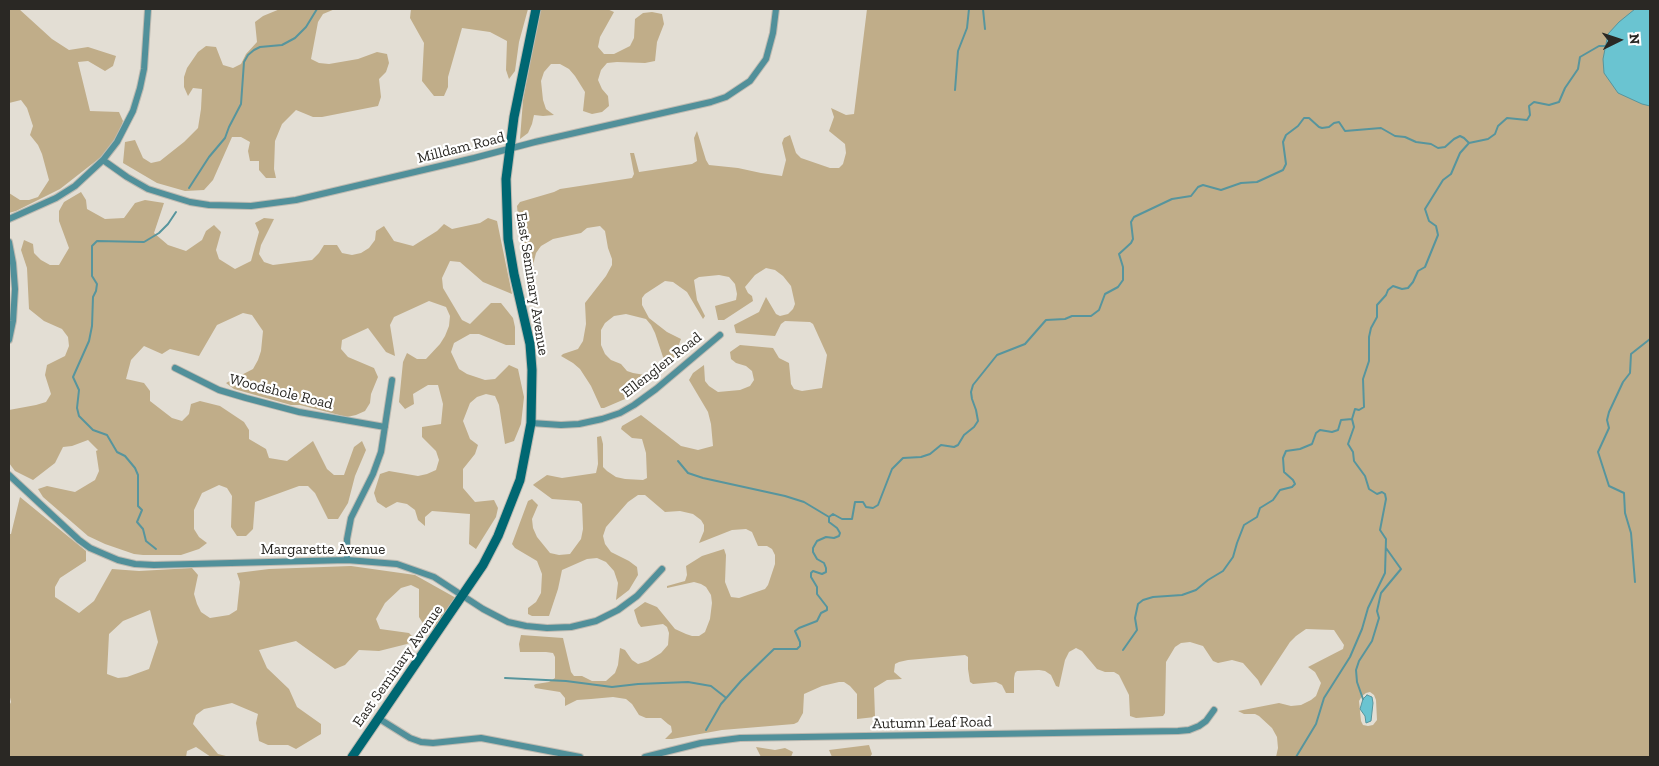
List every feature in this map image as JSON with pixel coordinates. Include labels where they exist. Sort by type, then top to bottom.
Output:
[{"type":"street","points":[[9,218],[45,204],[66,193],[103,160],[123,132],[137,100],[144,69],[148,9]]},
{"type":"street","name":"East Seminary Avenue","points":[[352,757],[463,597],[483,565],[510,509],[520,480],[531,423],[530,344],[508,239],[506,179],[509,149],[536,9]]},
{"type":"street","name":"Milldam Road","points":[[103,160],[148,189],[209,205],[251,206],[296,200],[712,102],[726,97],[750,81],[766,59],[773,33],[776,9]]},
{"type":"street","points":[[9,242],[15,289],[14,316],[9,340]]},
{"type":"street","name":"Ellenglen Road","points":[[531,423],[579,424],[620,413],[656,389],[720,335]]},
{"type":"street","name":"Woodshole Road","points":[[176,368],[220,390],[246,398],[298,412],[384,427]]},
{"type":"street","points":[[347,560],[347,539],[352,518],[378,461],[392,380]]},
{"type":"street","name":"Margarette Avenue","points":[[9,476],[79,540],[90,548],[118,560],[135,564],[155,565],[347,560],[397,564],[434,576],[483,609],[508,622],[526,626],[547,628],[571,627],[596,620],[618,610],[637,596],[662,570]]},
{"type":"street","name":"Autumn Leaf Road","points":[[645,757],[701,743],[740,738],[1178,731],[1189,730],[1199,726],[1206,721],[1214,710]]},
{"type":"street","points":[[378,718],[410,738],[422,742],[432,743],[481,738],[580,757]]},
{"type":"shaded area","points":[[9,9],[19,9],[52,39],[69,50],[88,47],[116,56],[113,66],[105,71],[88,61],[78,62],[90,111],[119,112],[123,121],[117,139],[101,157],[60,189],[9,213],[9,193],[20,200],[29,200],[38,197],[49,180],[42,154],[30,135],[33,126],[27,108],[21,100],[9,103]]},
{"type":"shaded area","points":[[280,9],[335,9],[323,14],[318,22],[311,59],[319,63],[329,64],[358,59],[377,52],[387,54],[389,63],[386,72],[379,79],[381,97],[378,106],[322,117],[313,117],[296,110],[282,124],[275,141],[274,169],[276,178],[266,178],[259,170],[259,161],[250,161],[248,151],[250,142],[241,137],[232,137],[213,180],[204,190],[185,191],[157,183],[123,163],[125,142],[135,140],[143,158],[151,163],[160,161],[184,142],[198,128],[201,109],[202,89],[193,88],[188,96],[184,87],[184,77],[187,68],[198,52],[206,46],[216,47],[223,65],[233,68],[241,64],[246,54],[257,42],[255,22],[263,16]]},
{"type":"shaded area","points":[[411,9],[528,9],[519,42],[515,71],[509,79],[506,70],[507,41],[490,32],[462,28],[448,77],[448,87],[444,96],[434,96],[422,81],[424,43],[410,18]]},
{"type":"shaded area","points":[[540,9],[607,9],[614,12],[600,37],[598,47],[604,54],[614,54],[630,46],[634,38],[635,19],[643,13],[662,14],[664,24],[657,42],[655,61],[645,63],[607,63],[601,70],[598,80],[608,96],[609,106],[602,112],[592,114],[583,111],[585,92],[575,76],[569,69],[560,64],[551,64],[544,72],[541,81],[546,109],[554,115],[534,115],[528,133],[520,139],[523,100]]},
{"type":"shaded area","points":[[867,9],[1650,9],[1650,757],[1276,757],[1278,748],[1277,737],[1272,728],[1255,714],[1244,714],[1238,711],[1279,703],[1291,706],[1301,705],[1316,696],[1321,683],[1315,672],[1308,667],[1343,649],[1344,645],[1334,630],[1306,629],[1296,636],[1261,686],[1243,663],[1232,660],[1218,663],[1213,661],[1203,646],[1190,642],[1181,643],[1175,647],[1166,662],[1165,713],[1163,716],[1136,718],[1130,716],[1129,695],[1119,675],[1114,672],[1105,672],[1097,669],[1082,651],[1076,648],[1069,652],[1065,660],[1059,687],[1056,686],[1051,675],[1045,671],[1017,671],[1014,678],[1014,693],[1006,693],[1002,685],[996,682],[973,684],[970,682],[968,657],[965,655],[908,660],[895,664],[894,672],[902,679],[887,680],[874,688],[875,717],[857,719],[857,694],[844,682],[839,682],[822,686],[804,694],[803,713],[798,722],[794,724],[722,730],[672,739],[665,739],[672,732],[671,726],[661,718],[646,718],[639,715],[632,704],[626,699],[613,697],[577,700],[565,706],[565,698],[560,692],[535,688],[534,685],[536,684],[549,682],[555,678],[555,657],[553,653],[546,652],[520,652],[521,635],[563,638],[571,672],[574,676],[582,676],[592,681],[606,681],[615,673],[620,648],[625,650],[632,660],[638,664],[648,661],[661,653],[668,645],[669,633],[667,627],[663,624],[641,627],[638,623],[634,610],[645,602],[657,607],[675,629],[692,636],[699,636],[705,632],[710,619],[712,603],[711,595],[706,587],[694,582],[667,588],[667,586],[685,581],[687,575],[686,566],[702,556],[724,549],[726,555],[725,582],[731,597],[739,598],[765,589],[775,564],[775,555],[772,549],[767,546],[758,546],[752,532],[746,529],[732,530],[699,543],[704,531],[704,525],[701,520],[693,514],[680,511],[665,512],[645,495],[638,495],[628,502],[606,527],[603,536],[605,544],[611,552],[637,567],[638,575],[629,590],[616,600],[618,583],[614,571],[606,562],[597,558],[587,559],[562,570],[549,616],[532,616],[528,614],[528,608],[536,602],[541,593],[542,574],[537,561],[515,548],[512,544],[528,501],[532,499],[538,505],[532,519],[533,528],[537,537],[550,553],[559,555],[570,554],[581,539],[583,529],[582,504],[579,501],[552,499],[533,485],[547,475],[562,478],[596,473],[598,464],[597,437],[601,436],[603,467],[607,471],[616,477],[625,479],[643,480],[647,478],[646,453],[642,439],[632,438],[621,429],[622,426],[641,415],[681,446],[698,450],[713,446],[708,412],[689,380],[693,373],[704,365],[705,381],[718,392],[740,390],[750,386],[754,380],[752,371],[731,359],[730,352],[740,345],[773,348],[779,358],[789,363],[791,384],[794,389],[802,391],[822,388],[827,355],[813,324],[810,322],[785,321],[781,324],[775,336],[736,333],[734,325],[759,312],[766,297],[776,314],[780,316],[788,314],[793,309],[795,304],[791,286],[775,270],[766,268],[755,275],[745,287],[752,296],[753,301],[724,320],[718,320],[715,306],[736,300],[735,284],[729,277],[719,275],[699,277],[694,280],[697,300],[705,316],[703,319],[687,292],[673,282],[665,281],[645,294],[642,298],[642,305],[649,318],[667,332],[681,339],[673,360],[670,364],[667,365],[665,363],[655,333],[646,319],[626,314],[614,316],[605,323],[601,330],[601,345],[605,354],[611,360],[621,364],[627,371],[645,375],[654,374],[625,399],[601,408],[591,386],[580,369],[561,356],[578,349],[583,341],[586,324],[585,303],[612,265],[605,231],[600,226],[587,228],[581,233],[553,239],[541,246],[536,253],[534,261],[530,294],[520,238],[517,206],[520,202],[560,189],[632,178],[634,174],[630,153],[634,153],[639,172],[692,164],[697,161],[694,138],[697,131],[709,165],[782,176],[786,160],[782,143],[784,138],[790,135],[796,153],[801,158],[830,168],[839,168],[843,164],[846,153],[845,144],[829,131],[834,117],[831,108],[846,115],[854,114]],"holes":[[[1370,692],[1374,695],[1377,720],[1373,725],[1363,725],[1359,701],[1366,693]]]},
{"type":"shaded area","points":[[81,192],[86,200],[87,209],[105,219],[124,218],[135,203],[145,200],[164,203],[154,233],[168,245],[186,251],[202,240],[206,231],[214,225],[221,232],[216,250],[219,259],[235,269],[251,261],[259,232],[255,223],[264,218],[274,219],[261,245],[259,254],[264,262],[273,265],[312,260],[324,245],[337,245],[342,253],[352,255],[361,253],[369,248],[375,240],[376,231],[384,226],[394,241],[413,246],[437,231],[444,224],[452,229],[480,223],[488,218],[497,221],[512,294],[483,282],[460,262],[450,261],[442,278],[443,288],[462,320],[470,324],[491,303],[501,303],[513,318],[515,327],[515,345],[506,345],[479,334],[470,334],[454,343],[451,352],[459,369],[485,380],[495,379],[509,365],[518,369],[524,397],[521,424],[514,441],[505,444],[499,405],[495,396],[486,394],[477,397],[470,403],[463,421],[470,439],[478,445],[475,454],[463,469],[463,488],[475,502],[494,500],[498,508],[496,517],[476,549],[469,544],[470,514],[432,511],[425,517],[425,526],[418,520],[415,510],[407,504],[397,502],[386,508],[377,502],[374,493],[380,474],[389,471],[418,476],[427,474],[436,470],[439,460],[436,451],[422,437],[422,427],[441,424],[443,404],[438,385],[428,385],[413,394],[414,404],[405,409],[399,402],[403,362],[407,353],[417,359],[426,359],[440,344],[449,326],[450,316],[446,307],[429,301],[394,317],[390,325],[395,356],[386,352],[368,328],[342,340],[341,349],[348,357],[374,368],[378,377],[371,394],[370,403],[365,411],[347,417],[300,405],[291,405],[234,389],[226,383],[253,369],[258,360],[263,331],[252,315],[243,313],[217,325],[199,356],[170,349],[162,354],[144,346],[131,360],[126,379],[144,383],[150,391],[150,401],[172,418],[182,421],[189,414],[191,404],[200,401],[220,406],[244,422],[249,430],[249,439],[266,449],[269,458],[287,461],[313,441],[327,469],[334,475],[344,475],[354,447],[362,441],[366,450],[355,476],[348,503],[338,519],[328,519],[315,493],[308,486],[299,486],[255,502],[253,529],[246,536],[237,536],[231,527],[232,496],[227,488],[219,485],[202,493],[194,510],[194,529],[199,537],[207,543],[199,549],[181,555],[143,555],[134,554],[105,544],[88,536],[43,497],[38,489],[47,486],[75,492],[95,480],[99,471],[96,451],[98,450],[88,440],[63,447],[55,463],[33,480],[15,471],[9,463],[9,410],[46,402],[51,394],[45,375],[47,365],[65,356],[69,346],[68,337],[62,329],[44,321],[29,309],[27,268],[21,250],[24,240],[33,244],[34,253],[41,260],[50,265],[59,265],[69,248],[59,221],[59,211],[64,202]]},
{"type":"shaded area","points":[[20,497],[86,551],[86,561],[60,578],[55,587],[55,597],[79,613],[94,601],[112,569],[139,571],[192,568],[198,575],[194,594],[197,604],[201,612],[210,618],[229,615],[237,610],[240,582],[237,573],[269,569],[351,566],[415,575],[456,598],[443,626],[434,628],[424,625],[419,617],[419,589],[411,585],[401,588],[385,603],[376,619],[380,629],[409,633],[416,640],[379,651],[359,650],[345,665],[335,669],[296,641],[259,650],[267,668],[289,689],[297,707],[321,724],[321,734],[296,749],[288,745],[268,745],[259,741],[256,723],[258,714],[232,703],[204,709],[196,715],[193,724],[218,754],[230,757],[211,757],[196,747],[187,751],[186,757],[9,757],[9,706],[11,702],[9,693],[9,534],[11,534]],"holes":[[[150,610],[158,642],[149,669],[127,677],[118,678],[107,674],[109,634],[123,621]]]},
{"type":"shaded area","points":[[869,745],[872,754],[870,757],[832,757],[829,750]]},
{"type":"shaded area","points":[[756,747],[775,750],[785,748],[793,752],[791,757],[761,757]]},
{"type":"water","points":[[1635,9],[1650,9],[1650,106],[1618,93],[1604,73],[1603,59],[1608,34]]},
{"type":"water","points":[[1367,695],[1372,697],[1373,703],[1371,721],[1366,723],[1365,716],[1360,709],[1363,699]]},
{"type":"waterway","points":[[189,188],[209,157],[225,138],[241,104],[244,62],[248,55],[260,47],[282,45],[295,38],[306,27],[317,9]]},
{"type":"waterway","points":[[955,90],[958,51],[967,28],[969,9]]},
{"type":"waterway","points":[[983,9],[985,29]]},
{"type":"waterway","points":[[1123,650],[1137,630],[1135,618],[1138,604],[1143,600],[1153,597],[1182,595],[1196,590],[1223,571],[1233,557],[1244,525],[1257,517],[1260,508],[1273,500],[1280,490],[1292,487],[1295,484],[1284,472],[1283,458],[1286,451],[1300,449],[1312,444],[1316,433],[1320,430],[1332,432],[1338,430],[1341,420],[1352,419],[1355,409],[1359,410],[1364,407],[1363,379],[1369,361],[1369,337],[1377,317],[1377,305],[1393,286],[1402,289],[1408,288],[1418,271],[1425,267],[1438,235],[1436,226],[1429,221],[1425,209],[1443,180],[1451,174],[1460,153],[1469,143],[1488,139],[1495,134],[1498,126],[1507,118],[1527,120],[1530,115],[1529,106],[1534,102],[1549,105],[1559,102],[1565,88],[1578,69],[1580,57],[1599,46],[1608,46]]},
{"type":"waterway","points":[[706,730],[721,704],[741,681],[774,649],[797,649],[800,646],[800,642],[795,631],[817,621],[821,613],[827,610],[827,607],[817,594],[817,587],[811,577],[811,573],[813,571],[822,574],[826,572],[824,563],[817,559],[813,552],[817,541],[826,537],[834,538],[839,536],[840,533],[829,522],[829,517],[833,514],[842,519],[852,519],[855,502],[863,502],[866,507],[873,508],[878,505],[892,469],[903,458],[921,457],[930,454],[941,445],[954,447],[958,445],[964,435],[978,421],[971,392],[973,385],[997,355],[1025,344],[1046,320],[1065,319],[1072,316],[1091,316],[1099,310],[1105,294],[1118,287],[1123,280],[1123,267],[1119,254],[1133,239],[1131,222],[1134,217],[1172,199],[1191,196],[1198,187],[1203,185],[1221,190],[1241,183],[1257,182],[1283,170],[1286,164],[1283,142],[1286,135],[1298,126],[1304,118],[1309,118],[1322,128],[1339,122],[1345,131],[1381,128],[1395,136],[1431,144],[1438,148],[1445,147],[1460,136],[1469,143]]},
{"type":"waterway","points":[[156,549],[146,541],[143,529],[137,522],[142,510],[138,506],[138,475],[135,468],[125,456],[117,452],[107,435],[93,430],[79,416],[77,408],[79,390],[73,377],[89,341],[92,326],[93,297],[97,284],[92,276],[92,246],[97,241],[144,242],[159,233],[176,212]]},
{"type":"waterway","points":[[1635,582],[1631,533],[1625,513],[1624,493],[1609,486],[1598,452],[1609,428],[1607,420],[1609,412],[1623,382],[1630,373],[1631,354],[1650,339]]},
{"type":"waterway","points":[[1296,757],[1316,724],[1324,698],[1350,657],[1362,629],[1368,608],[1385,573],[1386,539],[1380,530],[1386,499],[1385,494],[1382,492],[1377,494],[1369,489],[1365,476],[1354,461],[1353,452],[1348,444],[1354,427],[1352,419]]},
{"type":"waterway","points":[[678,461],[688,473],[785,496],[804,502],[829,517]]},
{"type":"waterway","points":[[1363,699],[1357,682],[1356,670],[1359,661],[1372,641],[1379,618],[1377,611],[1381,593],[1401,569],[1386,548]]},
{"type":"waterway","points":[[505,678],[566,681],[612,687],[688,682],[711,686],[725,697]]}]
